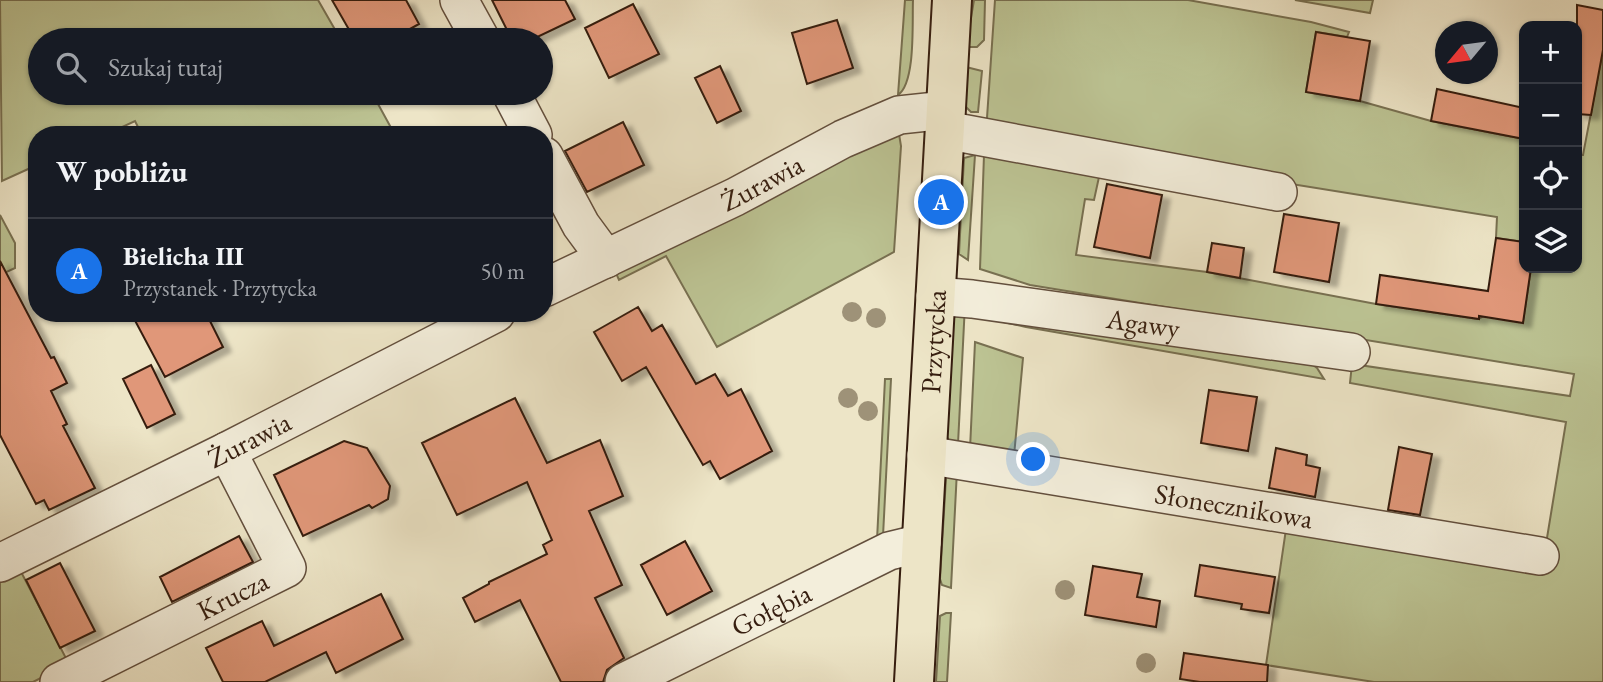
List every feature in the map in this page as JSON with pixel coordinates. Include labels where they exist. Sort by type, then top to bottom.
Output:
[{"type":"main road","name":"Przytycka","points":[[914,682],[952,0]]},
{"type":"street","points":[[459,0],[474,28]]},
{"type":"street","points":[[517,105],[528,126]]},
{"type":"street","name":"Żurawia","points":[[553,284],[735,197],[843,139],[899,115],[945,120],[1278,192]]},
{"type":"street","points":[[553,173],[581,225],[606,259]]},
{"type":"street","name":"Agawy","points":[[935,296],[1351,352]]},
{"type":"street","name":"Żurawia","points":[[0,563],[478,322]]},
{"type":"street","name":"Krucza","points":[[59,682],[287,568],[227,451]]},
{"type":"street","name":"Słonecznikowa","points":[[926,455],[1540,556]]},
{"type":"street","name":"Gołębia","points":[[624,682],[889,551],[922,543]]},
{"type":"green space","points":[[0,0],[318,0],[334,28],[28,28],[28,105],[379,105],[390,126],[138,126],[135,121],[124,126],[28,126],[28,169],[2,181]]},
{"type":"green space","points":[[905,0],[913,0],[912,51],[908,78],[898,95]]},
{"type":"green space","points":[[974,0],[985,0],[984,40],[977,47],[966,47]]},
{"type":"green space","points":[[995,0],[1188,0],[1311,22],[1349,32],[1347,37],[1316,32],[1306,92],[1360,101],[1431,121],[1519,138],[1519,241],[1496,238],[1497,217],[1279,182],[992,125],[987,118]]},
{"type":"green space","points":[[1295,0],[1373,0],[1370,13]]},
{"type":"green space","points":[[1603,50],[1603,682],[1374,682],[1266,665],[1290,502],[1546,544],[1566,422],[1350,383],[1352,364],[1570,396],[1574,374],[1030,285],[980,269],[984,155],[1099,177],[1094,200],[1085,199],[1076,255],[1207,272],[1376,304],[1478,319],[1484,316],[1523,322],[1530,273],[1582,273],[1583,155]]},
{"type":"green space","points":[[966,67],[982,71],[978,112],[971,112],[965,106]]},
{"type":"green space","points":[[899,134],[901,146],[894,252],[717,347],[666,256],[619,280],[615,271],[874,139]]},
{"type":"green space","points":[[975,155],[968,260],[959,254],[964,158]]},
{"type":"green space","points":[[0,215],[15,243],[15,268],[0,275]]},
{"type":"green space","points":[[965,304],[958,444],[951,444],[947,437],[953,317],[958,308]]},
{"type":"green space","points":[[1004,311],[1309,362],[1324,379],[1026,327],[1003,322]]},
{"type":"green space","points":[[975,342],[1023,358],[1014,456],[970,449]]},
{"type":"green space","points":[[885,379],[891,379],[883,536],[877,540]]},
{"type":"green space","points":[[957,470],[951,588],[942,585],[940,579],[946,478],[950,472]]},
{"type":"green space","points":[[19,568],[69,664],[33,682],[0,682],[0,577]]},
{"type":"green space","points":[[951,613],[947,682],[936,682],[940,616]]},
{"type":"building","points":[[332,0],[406,0],[419,24],[412,28],[348,28]]},
{"type":"building","points":[[492,0],[565,0],[575,19],[553,30],[506,28]]},
{"type":"building","points":[[633,4],[659,54],[609,78],[585,28]]},
{"type":"building","points":[[1577,5],[1603,10],[1603,50],[1591,115],[1582,114],[1582,21],[1577,21]]},
{"type":"building","points":[[837,20],[853,68],[807,84],[792,33]]},
{"type":"building","points":[[1316,32],[1370,41],[1360,101],[1306,92]]},
{"type":"building","points":[[720,66],[741,111],[717,123],[695,78]]},
{"type":"building","points":[[1437,89],[1519,107],[1519,138],[1431,121]]},
{"type":"building","points":[[623,122],[644,165],[587,192],[565,151]]},
{"type":"building","points":[[1107,184],[1162,195],[1150,258],[1094,247]]},
{"type":"building","points":[[1284,214],[1339,223],[1329,282],[1274,272]]},
{"type":"building","points":[[1496,238],[1519,241],[1519,273],[1530,273],[1523,323],[1376,304],[1380,275],[1488,291]]},
{"type":"building","points":[[1212,243],[1244,248],[1240,278],[1207,272]]},
{"type":"building","points":[[0,261],[28,314],[28,322],[32,322],[67,383],[51,391],[67,424],[63,426],[95,488],[49,510],[44,500],[36,504],[0,435]]},
{"type":"building","points":[[638,307],[652,331],[662,325],[696,384],[715,374],[728,396],[741,389],[772,451],[720,479],[710,461],[703,465],[646,367],[622,381],[594,332]]},
{"type":"building","points":[[136,322],[210,322],[223,347],[165,377]]},
{"type":"building","points":[[151,365],[175,414],[147,428],[123,379]]},
{"type":"building","points":[[1209,390],[1257,397],[1248,451],[1201,443]]},
{"type":"building","points":[[515,398],[547,463],[600,440],[623,496],[589,511],[622,585],[595,598],[624,658],[607,670],[603,682],[561,682],[520,600],[475,622],[463,598],[489,582],[547,554],[543,545],[552,540],[527,482],[457,515],[422,443]]},
{"type":"building","points":[[344,441],[367,448],[390,486],[388,499],[303,536],[274,475]]},
{"type":"building","points":[[1399,447],[1432,454],[1420,515],[1388,510]]},
{"type":"building","points":[[1276,448],[1307,455],[1306,465],[1320,468],[1315,497],[1269,488]]},
{"type":"building","points":[[239,536],[253,562],[172,602],[160,577]]},
{"type":"building","points":[[685,541],[712,591],[667,615],[641,565]]},
{"type":"building","points":[[60,563],[95,631],[60,648],[26,580]]},
{"type":"building","points":[[1200,565],[1275,577],[1269,613],[1241,609],[1242,604],[1195,596]]},
{"type":"building","points":[[1093,566],[1142,574],[1137,597],[1160,601],[1156,627],[1085,615]]},
{"type":"building","points":[[381,594],[403,639],[336,673],[326,652],[265,682],[223,682],[206,648],[262,621],[274,646]]},
{"type":"building","points":[[1184,653],[1268,665],[1267,682],[1200,682],[1180,679]]},
{"type":"place","name":"Bielicha III","points":[[941,202]]}]
